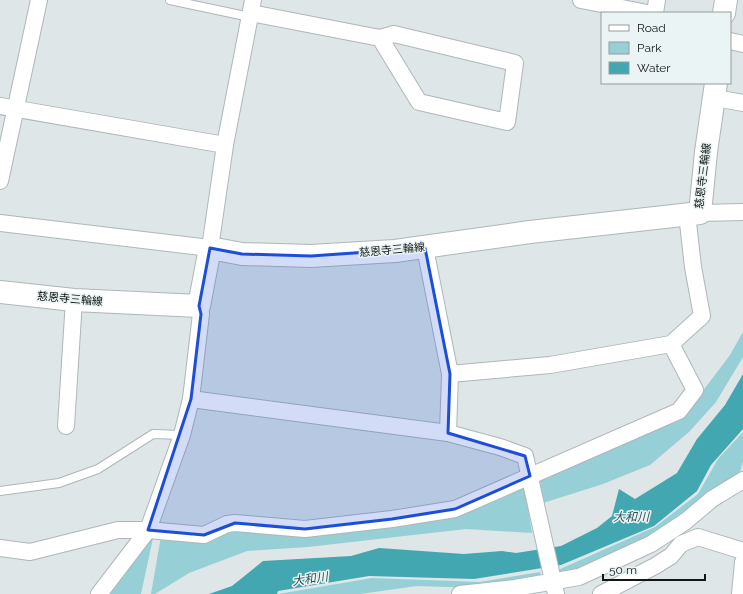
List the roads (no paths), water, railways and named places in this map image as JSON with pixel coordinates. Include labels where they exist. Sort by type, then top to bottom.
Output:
[{"type":"main road","points":[[724,12],[726,0]]},
{"type":"main road","name":"慈恩寺三輪線","points":[[210,248],[242,254],[311,256],[425,248],[530,232],[694,214],[716,91]]},
{"type":"main road","points":[[199,306],[210,248]]},
{"type":"main road","name":"慈恩寺三輪線","points":[[0,292],[74,300],[199,306]]},
{"type":"street","points":[[0,180],[7,108],[39,0]]},
{"type":"street","points":[[581,0],[642,12]]},
{"type":"street","points":[[655,12],[657,0]]},
{"type":"street","points":[[0,223],[210,248],[225,145],[251,10],[380,38],[394,34],[515,63],[507,122],[419,102],[380,38]]},
{"type":"street","points":[[731,42],[743,44]]},
{"type":"street","points":[[716,91],[743,103]]},
{"type":"street","points":[[7,108],[225,145]]},
{"type":"street","points":[[450,374],[550,365],[671,344],[702,316],[693,267],[694,214],[743,212]]},
{"type":"street","points":[[425,248],[450,374],[448,433]]},
{"type":"street","points":[[66,426],[74,300]]},
{"type":"street","points":[[99,594],[148,530],[182,435],[191,399],[201,314],[199,306]]},
{"type":"street","points":[[0,548],[30,552],[118,530],[148,530],[204,535],[227,524],[236,523],[305,528],[392,519],[455,509],[531,480],[679,411],[695,390],[671,344]]},
{"type":"street","points":[[191,399],[448,433],[500,447],[525,456],[553,582]]},
{"type":"street","points":[[460,594],[553,582],[579,577],[651,544],[686,521],[712,499],[743,480]]},
{"type":"street","points":[[630,553],[681,544],[698,537],[743,551]]},
{"type":"street","points":[[601,594],[665,559],[681,544]]},
{"type":"street","points":[[740,594],[743,562]]},
{"type":"lane","points":[[170,0],[251,10]]},
{"type":"lane","points":[[0,491],[59,483],[98,469],[153,434],[182,435]]},
{"type":"water","name":"大和川","points":[[743,374],[743,429],[711,465],[697,491],[654,526],[561,565],[474,579],[369,576],[278,591],[277,594],[209,594],[232,586],[263,561],[351,556],[379,548],[464,554],[502,551],[516,553],[561,546],[597,528],[612,516],[619,489],[635,499],[677,473],[697,439],[725,405]]}]
